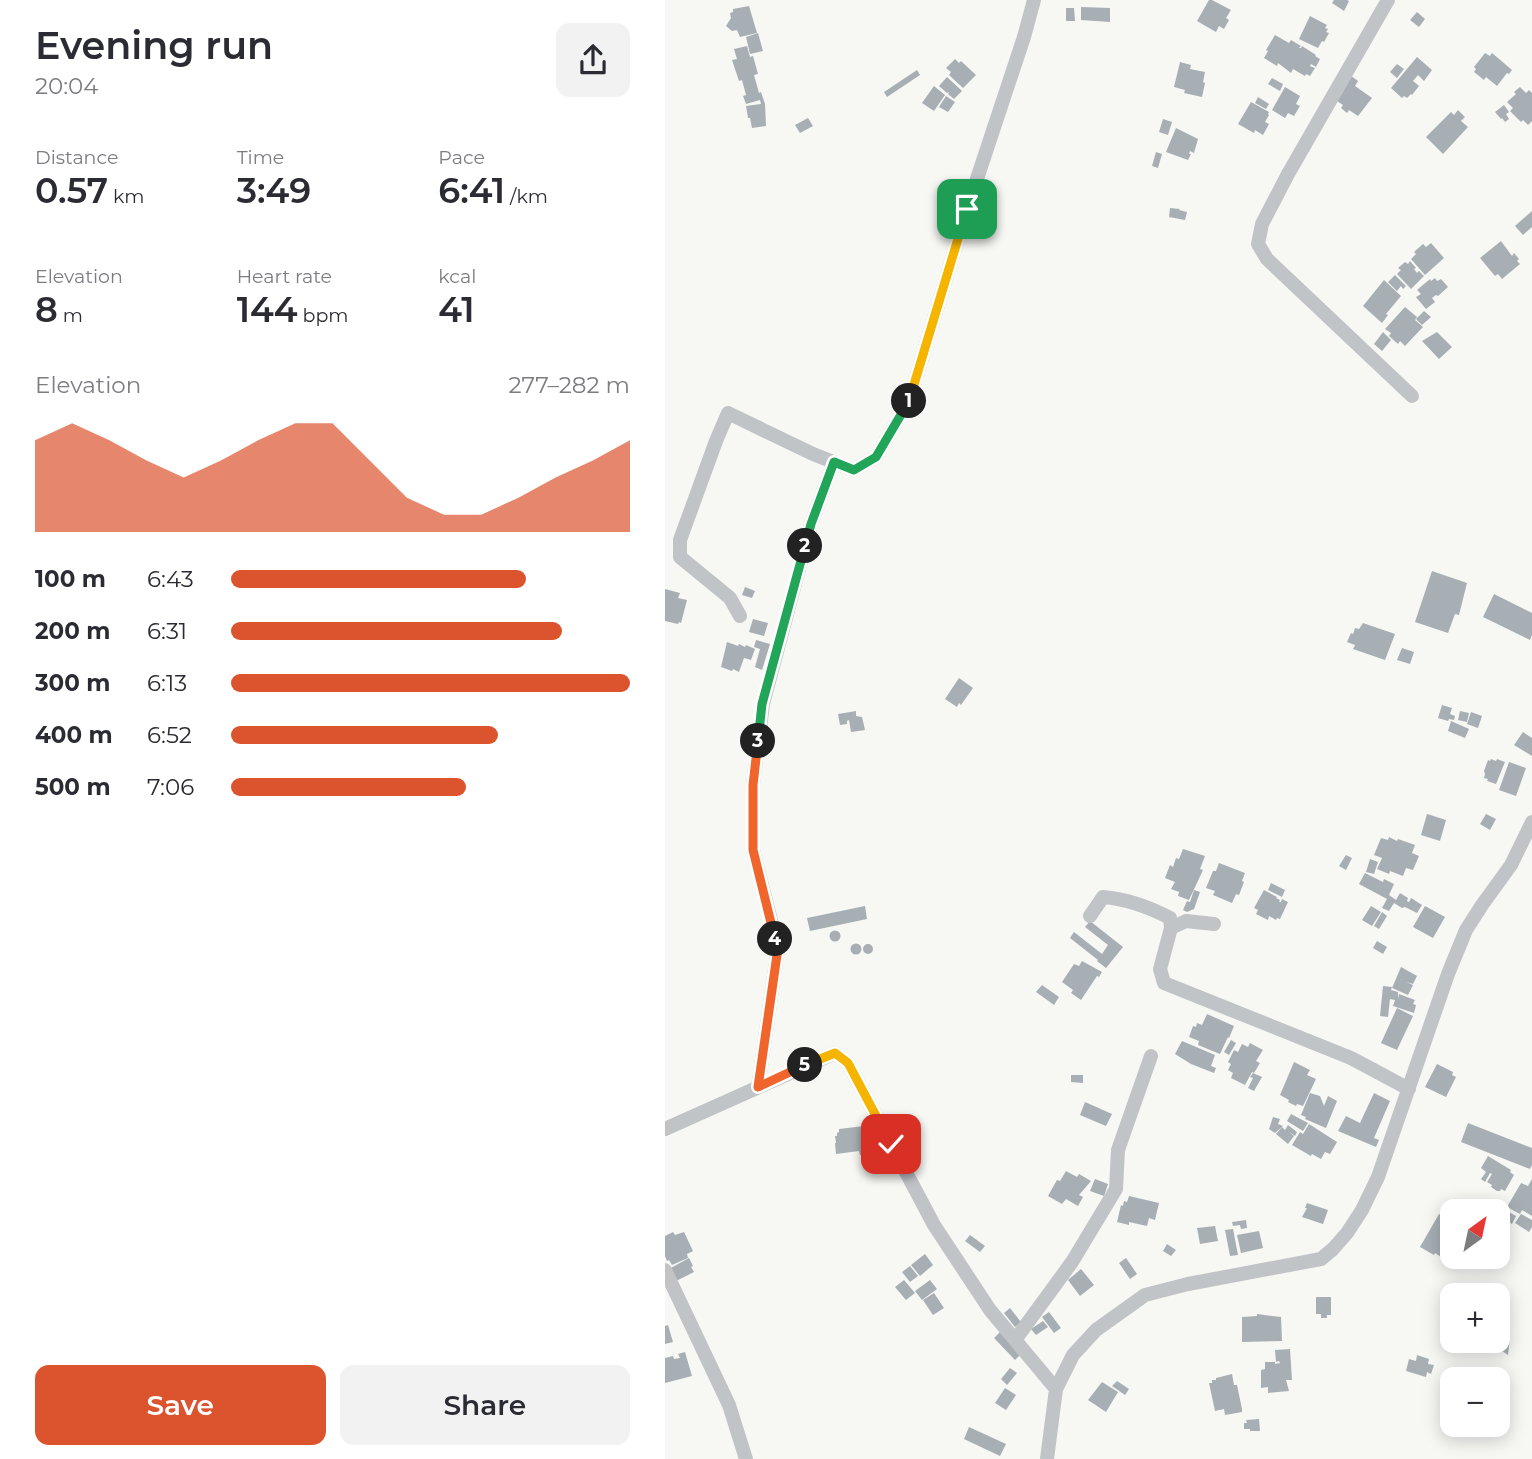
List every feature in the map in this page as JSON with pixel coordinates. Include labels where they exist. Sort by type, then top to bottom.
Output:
[{"type":"street","points":[[740,617],[730,598],[680,557],[680,540],[728,413],[813,454],[854,470],[876,457],[909,401],[1034,0]]},
{"type":"street","points":[[1388,0],[1288,173],[1262,224],[1258,244],[1267,259],[1412,396]]},
{"type":"street","points":[[758,1087],[778,948],[753,850],[753,785],[762,704],[811,524],[834,462]]},
{"type":"street","points":[[1047,1459],[1056,1389],[1073,1355],[1096,1330],[1145,1295],[1188,1284],[1321,1259],[1347,1233],[1378,1177],[1448,974],[1467,930],[1511,865],[1532,822]]},
{"type":"street","points":[[1090,916],[1103,897],[1120,898],[1170,918],[1171,928],[1160,969],[1164,983],[1351,1058],[1409,1089]]},
{"type":"street","points":[[1171,928],[1186,921],[1214,924]]},
{"type":"street","points":[[665,1129],[835,1053],[848,1063],[934,1225],[990,1310],[1056,1389]]},
{"type":"street","points":[[1015,1340],[1072,1262],[1116,1189],[1118,1150],[1151,1056]]},
{"type":"street","points":[[665,1270],[729,1405],[746,1459]]},
{"type":"building","points":[[1209,0],[1231,10],[1224,29],[1219,26],[1216,32],[1197,21]]},
{"type":"building","points":[[1334,0],[1349,1],[1344,11],[1332,3]]},
{"type":"building","points":[[749,6],[757,33],[740,37],[737,30],[732,31],[726,26],[733,9]]},
{"type":"building","points":[[1081,7],[1110,8],[1110,22],[1081,20]]},
{"type":"building","points":[[1066,8],[1074,8],[1075,21],[1066,21]]},
{"type":"building","points":[[1417,12],[1425,19],[1419,27],[1410,20]]},
{"type":"building","points":[[1310,16],[1327,25],[1326,32],[1329,33],[1318,48],[1299,39]]},
{"type":"building","points":[[758,33],[763,51],[750,54],[746,37]]},
{"type":"building","points":[[1275,35],[1289,43],[1291,40],[1301,46],[1299,48],[1302,46],[1320,59],[1316,67],[1311,64],[1310,66],[1315,68],[1310,76],[1293,69],[1291,73],[1278,63],[1277,66],[1264,58]]},
{"type":"building","points":[[747,46],[758,74],[754,75],[765,104],[766,126],[752,128],[746,106],[761,104],[760,100],[746,104],[742,80],[739,81],[732,60],[737,59],[734,49]]},
{"type":"building","points":[[1485,53],[1490,56],[1492,53],[1512,70],[1497,86],[1474,72],[1474,67]]},
{"type":"building","points":[[1417,57],[1432,70],[1424,81],[1418,75],[1413,81],[1419,86],[1412,95],[1402,98],[1391,88]]},
{"type":"building","points":[[955,59],[976,75],[963,88],[949,75],[951,72],[946,68]]},
{"type":"building","points":[[1180,62],[1191,65],[1190,69],[1205,72],[1202,97],[1184,93],[1185,90],[1174,87]]},
{"type":"building","points":[[1397,64],[1404,69],[1397,78],[1390,72]]},
{"type":"building","points":[[917,70],[920,75],[887,97],[884,92]]},
{"type":"building","points":[[1350,75],[1358,81],[1355,86],[1372,98],[1358,116],[1349,110],[1347,113],[1341,108],[1343,105],[1334,99]]},
{"type":"building","points":[[947,77],[962,91],[954,99],[939,86]]},
{"type":"building","points":[[1272,78],[1283,84],[1280,91],[1268,84]]},
{"type":"building","points":[[934,86],[945,95],[934,111],[922,103]]},
{"type":"building","points":[[1285,87],[1300,96],[1296,104],[1300,106],[1294,116],[1288,113],[1285,118],[1272,110]]},
{"type":"building","points":[[1520,87],[1526,93],[1529,90],[1532,93],[1532,121],[1528,125],[1510,111],[1513,108],[1507,102]]},
{"type":"building","points":[[946,96],[955,102],[948,112],[939,107]]},
{"type":"building","points":[[1258,97],[1269,104],[1266,109],[1255,103]]},
{"type":"building","points":[[1251,102],[1269,112],[1265,122],[1269,124],[1263,135],[1238,124]]},
{"type":"building","points":[[1504,105],[1509,112],[1506,114],[1509,119],[1505,122],[1495,112]]},
{"type":"building","points":[[1458,110],[1465,117],[1461,121],[1468,127],[1443,154],[1426,137],[1451,112],[1454,115]]},
{"type":"building","points":[[808,118],[813,126],[800,133],[795,125]]},
{"type":"building","points":[[1163,119],[1172,122],[1168,135],[1159,132]]},
{"type":"building","points":[[1176,128],[1198,139],[1194,153],[1190,151],[1188,160],[1166,152]]},
{"type":"building","points":[[1156,152],[1162,154],[1158,168],[1152,166]]},
{"type":"building","points":[[1170,208],[1187,212],[1185,220],[1169,217]]},
{"type":"building","points":[[1532,211],[1532,227],[1523,235],[1515,226]]},
{"type":"building","points":[[1501,241],[1512,256],[1514,253],[1519,259],[1517,261],[1520,264],[1502,279],[1498,274],[1495,276],[1480,258]]},
{"type":"building","points":[[1431,243],[1444,258],[1425,275],[1411,259],[1423,244],[1426,247]]},
{"type":"building","points":[[1410,261],[1417,273],[1419,271],[1424,276],[1411,289],[1397,274],[1401,270],[1398,268]]},
{"type":"building","points":[[1395,275],[1406,286],[1403,289],[1401,286],[1397,291],[1388,282]]},
{"type":"building","points":[[1435,278],[1437,281],[1441,279],[1448,287],[1432,298],[1435,302],[1426,309],[1416,297],[1421,294],[1417,290]]},
{"type":"building","points":[[1384,280],[1401,296],[1382,323],[1363,306]]},
{"type":"building","points":[[1405,307],[1417,317],[1415,320],[1423,327],[1405,346],[1400,341],[1398,344],[1385,329]]},
{"type":"building","points":[[1424,311],[1431,317],[1422,325],[1416,319]]},
{"type":"building","points":[[1383,332],[1391,340],[1382,351],[1374,344]]},
{"type":"building","points":[[1437,332],[1452,347],[1439,359],[1422,341]]},
{"type":"building","points":[[1432,571],[1467,583],[1459,615],[1455,614],[1448,633],[1415,622]]},
{"type":"building","points":[[745,587],[755,591],[752,598],[742,595]]},
{"type":"building","points":[[665,589],[680,593],[678,598],[687,600],[681,623],[665,621]]},
{"type":"building","points":[[1494,594],[1532,613],[1530,640],[1483,617]]},
{"type":"building","points":[[753,619],[768,623],[764,636],[749,632]]},
{"type":"building","points":[[1363,623],[1395,634],[1385,660],[1353,649],[1355,645],[1347,642],[1355,628],[1359,629]]},
{"type":"building","points":[[756,640],[770,644],[762,670],[755,667],[760,649],[754,647]]},
{"type":"building","points":[[727,642],[755,649],[751,660],[744,658],[739,672],[721,667]]},
{"type":"building","points":[[1402,648],[1414,652],[1410,664],[1397,660]]},
{"type":"building","points":[[959,678],[973,688],[957,707],[945,699]]},
{"type":"building","points":[[1442,705],[1452,708],[1450,714],[1455,716],[1454,720],[1438,718]]},
{"type":"building","points":[[856,711],[856,716],[862,717],[865,730],[851,732],[849,720],[847,724],[840,725],[838,714]]},
{"type":"building","points":[[1460,711],[1469,713],[1467,722],[1458,720]]},
{"type":"building","points":[[1471,712],[1482,716],[1478,728],[1467,724]]},
{"type":"building","points":[[1451,721],[1469,729],[1465,738],[1448,731]]},
{"type":"building","points":[[1523,732],[1532,738],[1532,756],[1514,745]]},
{"type":"building","points":[[1488,760],[1505,762],[1496,784],[1484,778]]},
{"type":"building","points":[[1509,762],[1526,768],[1516,796],[1499,790]]},
{"type":"building","points":[[1427,814],[1446,820],[1440,841],[1421,835]]},
{"type":"building","points":[[1486,814],[1496,819],[1490,830],[1480,824]]},
{"type":"building","points":[[1389,837],[1415,845],[1412,853],[1419,856],[1413,870],[1406,868],[1403,876],[1377,869],[1382,858],[1374,855],[1381,838],[1388,840]]},
{"type":"building","points":[[1183,849],[1205,856],[1200,869],[1203,870],[1189,900],[1178,896],[1179,892],[1171,889],[1175,882],[1165,878],[1170,865],[1173,867]]},
{"type":"building","points":[[1346,855],[1352,858],[1346,870],[1339,866]]},
{"type":"building","points":[[1370,859],[1378,862],[1374,874],[1366,872]]},
{"type":"building","points":[[1219,863],[1245,873],[1239,895],[1236,894],[1232,903],[1213,895],[1215,891],[1206,888]]},
{"type":"building","points":[[1365,873],[1394,884],[1389,895],[1396,900],[1400,893],[1408,898],[1407,901],[1411,898],[1422,905],[1417,913],[1394,903],[1389,911],[1382,908],[1387,899],[1359,884]]},
{"type":"building","points":[[1271,883],[1285,890],[1282,897],[1268,890]]},
{"type":"building","points":[[1194,890],[1200,892],[1194,909],[1187,912],[1183,910],[1187,901],[1190,902]]},
{"type":"building","points":[[1264,890],[1277,897],[1279,902],[1282,899],[1288,902],[1280,919],[1269,916],[1268,920],[1256,914],[1258,910],[1254,908]]},
{"type":"building","points":[[865,906],[867,919],[810,931],[807,918]]},
{"type":"building","points":[[1371,906],[1381,912],[1372,926],[1362,920]]},
{"type":"building","points":[[1425,906],[1445,917],[1433,938],[1413,927]]},
{"type":"building","points":[[1382,912],[1387,916],[1379,929],[1374,926]]},
{"type":"building","points":[[1090,921],[1123,947],[1106,968],[1070,938],[1074,932],[1102,954],[1108,945],[1085,927]]},
{"type":"building","points":[[835,930],[841,936],[835,942],[829,936]]},
{"type":"building","points":[[1377,941],[1387,947],[1383,954],[1373,948]]},
{"type":"building","points":[[856,944],[860,945],[860,953],[856,954],[852,953],[851,949],[852,945]]},
{"type":"building","points":[[868,944],[872,945],[872,953],[868,954],[864,953],[863,949],[864,945]]},
{"type":"building","points":[[1082,961],[1102,972],[1081,1000],[1062,982],[1074,964],[1079,966]]},
{"type":"building","points":[[1401,967],[1417,976],[1413,984],[1406,982],[1413,985],[1408,995],[1392,988]]},
{"type":"building","points":[[1042,985],[1059,997],[1054,1005],[1036,992]]},
{"type":"building","points":[[1383,986],[1392,987],[1391,990],[1398,992],[1398,999],[1399,994],[1415,1000],[1414,1013],[1393,1006],[1395,1000],[1390,999],[1388,1017],[1380,1016]]},
{"type":"building","points":[[1397,1008],[1413,1016],[1397,1050],[1381,1043]]},
{"type":"building","points":[[1207,1014],[1234,1026],[1220,1054],[1198,1045],[1199,1041],[1189,1037],[1193,1026],[1196,1027],[1197,1023],[1202,1025]]},
{"type":"building","points":[[1231,1040],[1236,1043],[1229,1055],[1224,1052]]},
{"type":"building","points":[[1182,1041],[1215,1055],[1211,1066],[1216,1068],[1214,1073],[1175,1054]]},
{"type":"building","points":[[1250,1043],[1263,1050],[1256,1061],[1260,1063],[1245,1085],[1231,1078],[1233,1073],[1228,1070],[1231,1064],[1228,1062],[1234,1050],[1238,1052],[1242,1044],[1248,1047]]},
{"type":"building","points":[[1294,1062],[1310,1070],[1307,1075],[1316,1079],[1303,1106],[1296,1106],[1280,1095]]},
{"type":"building","points":[[1437,1064],[1453,1072],[1452,1075],[1456,1077],[1446,1097],[1425,1087]]},
{"type":"building","points":[[1253,1073],[1262,1077],[1254,1091],[1248,1088]]},
{"type":"building","points":[[1071,1075],[1083,1075],[1083,1083],[1071,1082]]},
{"type":"building","points":[[1310,1093],[1320,1096],[1324,1106],[1328,1096],[1337,1101],[1326,1128],[1301,1115]]},
{"type":"building","points":[[1374,1093],[1390,1101],[1374,1138],[1379,1140],[1376,1147],[1338,1131],[1346,1116],[1360,1123]]},
{"type":"building","points":[[1085,1102],[1112,1114],[1106,1126],[1080,1115]]},
{"type":"building","points":[[1291,1114],[1308,1123],[1303,1131],[1287,1121]]},
{"type":"building","points":[[1273,1117],[1280,1119],[1278,1124],[1283,1126],[1275,1133],[1269,1129]]},
{"type":"building","points":[[1468,1123],[1532,1148],[1530,1169],[1461,1142]]},
{"type":"building","points":[[1309,1124],[1337,1142],[1330,1154],[1325,1152],[1321,1159],[1292,1145]]},
{"type":"building","points":[[1288,1125],[1297,1132],[1295,1136],[1288,1131],[1294,1136],[1288,1144],[1276,1134],[1282,1127],[1285,1130]]},
{"type":"building","points":[[864,1126],[865,1133],[869,1133],[871,1150],[865,1151],[865,1155],[860,1155],[859,1151],[836,1154],[835,1136],[839,1129]]},
{"type":"building","points":[[1488,1156],[1511,1170],[1514,1175],[1505,1191],[1497,1191],[1491,1187],[1487,1182],[1492,1174],[1490,1173],[1485,1182],[1481,1179],[1486,1172],[1481,1168]]},
{"type":"building","points":[[1066,1171],[1091,1181],[1079,1195],[1083,1197],[1078,1206],[1066,1199],[1062,1204],[1048,1196]]},
{"type":"building","points":[[1095,1179],[1108,1184],[1104,1196],[1090,1191]]},
{"type":"building","points":[[1532,1179],[1532,1216],[1522,1210],[1520,1214],[1510,1209],[1510,1202],[1521,1183],[1528,1186]]},
{"type":"building","points":[[1129,1196],[1159,1203],[1155,1220],[1149,1218],[1147,1226],[1117,1222],[1121,1205],[1123,1206],[1124,1201],[1127,1202]]},
{"type":"building","points":[[1307,1203],[1328,1210],[1323,1224],[1302,1217]]},
{"type":"building","points":[[1510,1213],[1516,1216],[1512,1224],[1510,1223]]},
{"type":"building","points":[[1439,1214],[1440,1256],[1420,1247]]},
{"type":"building","points":[[1521,1214],[1532,1220],[1529,1232],[1515,1223]]},
{"type":"building","points":[[1246,1220],[1247,1228],[1233,1226],[1232,1222]]},
{"type":"building","points":[[1215,1226],[1218,1241],[1200,1244],[1197,1228]]},
{"type":"building","points":[[1233,1229],[1238,1255],[1230,1256],[1225,1230]]},
{"type":"building","points":[[1259,1231],[1263,1248],[1241,1253],[1237,1235]]},
{"type":"building","points":[[673,1232],[675,1235],[684,1232],[693,1251],[687,1254],[688,1258],[672,1265],[665,1256],[665,1236]]},
{"type":"building","points":[[970,1235],[985,1246],[980,1252],[965,1241]]},
{"type":"building","points":[[1167,1244],[1176,1250],[1171,1256],[1163,1251]]},
{"type":"building","points":[[925,1254],[933,1265],[920,1276],[911,1265]]},
{"type":"building","points":[[689,1258],[694,1272],[676,1281],[669,1269]]},
{"type":"building","points":[[1126,1258],[1137,1274],[1130,1279],[1119,1263]]},
{"type":"building","points":[[910,1266],[918,1276],[910,1282],[902,1272]]},
{"type":"building","points":[[1081,1269],[1094,1285],[1080,1296],[1068,1280]]},
{"type":"building","points":[[904,1280],[915,1293],[906,1300],[895,1287]]},
{"type":"building","points":[[930,1280],[937,1289],[922,1300],[915,1291]]},
{"type":"building","points":[[934,1293],[944,1308],[933,1315],[923,1300]]},
{"type":"building","points":[[1316,1297],[1331,1297],[1331,1315],[1327,1315],[1327,1318],[1316,1314]]},
{"type":"building","points":[[1010,1308],[1021,1322],[1015,1327],[1004,1313]]},
{"type":"building","points":[[1049,1312],[1061,1328],[1054,1333],[1042,1317]]},
{"type":"building","points":[[1257,1314],[1281,1317],[1282,1341],[1242,1342],[1242,1317]]},
{"type":"building","points":[[1043,1321],[1048,1327],[1036,1335],[1031,1329]]},
{"type":"building","points":[[668,1325],[673,1342],[665,1344],[665,1326]]},
{"type":"building","points":[[1000,1332],[1021,1354],[1015,1360],[994,1338]]},
{"type":"building","points":[[1290,1349],[1292,1380],[1286,1380],[1289,1391],[1268,1393],[1268,1387],[1261,1388],[1261,1370],[1265,1369],[1265,1362],[1280,1363],[1276,1362],[1275,1350]]},
{"type":"building","points":[[685,1352],[692,1376],[665,1383],[665,1358],[680,1358],[678,1354]]},
{"type":"building","points":[[1417,1355],[1429,1359],[1428,1364],[1434,1365],[1431,1374],[1427,1372],[1426,1377],[1406,1371],[1409,1359],[1416,1361]]},
{"type":"building","points":[[1010,1368],[1017,1373],[1007,1385],[1001,1379]]},
{"type":"building","points":[[1232,1374],[1242,1412],[1225,1415],[1224,1409],[1215,1411],[1209,1383],[1216,1378]]},
{"type":"building","points":[[1117,1381],[1129,1389],[1125,1395],[1112,1386]]},
{"type":"building","points":[[1102,1382],[1118,1392],[1106,1412],[1088,1400]]},
{"type":"building","points":[[1005,1388],[1016,1395],[1006,1410],[995,1403]]},
{"type":"building","points":[[1259,1419],[1260,1431],[1244,1429],[1246,1420]]},
{"type":"building","points":[[969,1427],[1006,1444],[1000,1456],[964,1439]]},
{"type":"route","points":[[891,1144],[848,1063],[835,1053],[758,1087],[778,948],[753,850],[753,785],[762,704],[811,524],[834,462],[854,470],[876,457],[909,401],[967,209]]}]
